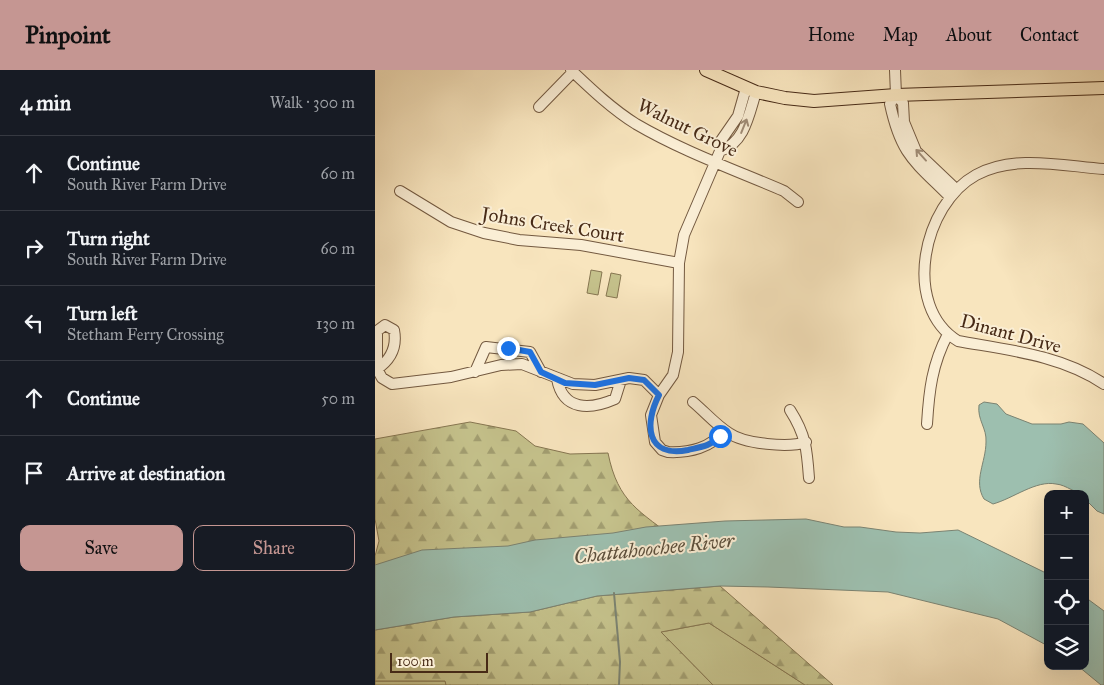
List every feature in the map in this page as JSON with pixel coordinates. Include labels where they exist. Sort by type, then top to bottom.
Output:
[{"type":"main road","points":[[706,70],[751,90],[785,98],[814,101],[896,95],[1104,88]]},
{"type":"street","points":[[895,70],[896,95],[903,103],[899,123],[916,151],[953,192]]},
{"type":"street","points":[[539,108],[572,71]]},
{"type":"street","name":"Walnut Grove","points":[[572,71],[607,103],[636,124],[667,141],[784,191],[798,202]]},
{"type":"street","points":[[724,430],[716,440],[705,447],[676,452],[663,450],[655,442],[651,424],[653,408],[659,395],[673,375],[678,352],[679,263],[687,224],[720,151],[731,146],[742,134],[751,90]]},
{"type":"street","name":"Dinant Drive","points":[[1104,169],[1025,163],[1005,164],[977,174],[953,192],[931,232],[926,254],[928,302],[938,321],[948,334],[958,341],[1037,354],[1095,378],[1104,384]]},
{"type":"street","name":"Johns Creek Court","points":[[400,191],[451,222],[484,233],[519,240],[590,246],[679,263]]},
{"type":"street","points":[[927,424],[932,372],[937,355],[948,334]]},
{"type":"street","points":[[475,372],[486,347],[530,352],[541,372]]},
{"type":"street","points":[[377,369],[382,378],[391,384],[475,372],[501,364],[521,364],[557,379],[584,386],[629,378],[644,380],[659,395]]},
{"type":"street","points":[[557,379],[559,392],[564,399],[580,405],[599,406],[615,398],[621,380]]},
{"type":"street","points":[[693,402],[724,430],[737,438],[788,445],[806,442]]},
{"type":"street","points":[[790,410],[801,427],[806,442],[809,478]]},
{"type":"green space","points":[[591,270],[602,272],[598,295],[587,293]]},
{"type":"green space","points":[[611,273],[621,275],[617,298],[606,296]]},
{"type":"green space","points":[[470,422],[516,431],[535,446],[570,454],[608,453],[612,470],[625,495],[642,513],[678,541],[375,571],[375,556],[379,541],[375,519],[375,439]]},
{"type":"green space","points":[[720,586],[833,685],[805,685],[709,623],[661,632],[713,685],[446,685],[445,681],[375,681],[375,630],[454,617],[530,612],[597,596]]},
{"type":"green space","points":[[709,623],[805,685],[713,685],[661,632]]},
{"type":"green space","points":[[375,681],[446,681],[446,685],[375,685]]},
{"type":"water","points":[[984,402],[997,404],[1006,414],[1032,424],[1061,424],[1069,422],[1083,424],[1104,443],[1104,514],[1097,511],[1089,503],[1089,490],[1072,490],[1064,486],[1048,483],[1033,487],[993,504],[984,499],[981,492],[980,478],[986,437],[979,415],[979,405]]},
{"type":"water","name":"Chattahoochee River","points":[[806,519],[844,527],[860,527],[896,532],[920,533],[958,530],[1044,572],[1044,644],[998,619],[888,592],[720,586],[597,596],[530,612],[454,617],[375,630],[375,565],[422,550],[508,546],[535,540],[613,533],[646,527],[725,521]]},
{"type":"water","points":[[1089,600],[1104,611],[1104,685],[1101,685],[1083,670],[1089,670]]},
{"type":"waterway","points":[[614,593],[620,662],[619,685]]},
{"type":"route","points":[[508,348],[530,352],[541,372],[565,383],[584,386],[605,384],[629,378],[644,380],[659,395],[651,415],[651,424],[655,442],[663,450],[676,452],[705,447],[720,436]]}]
